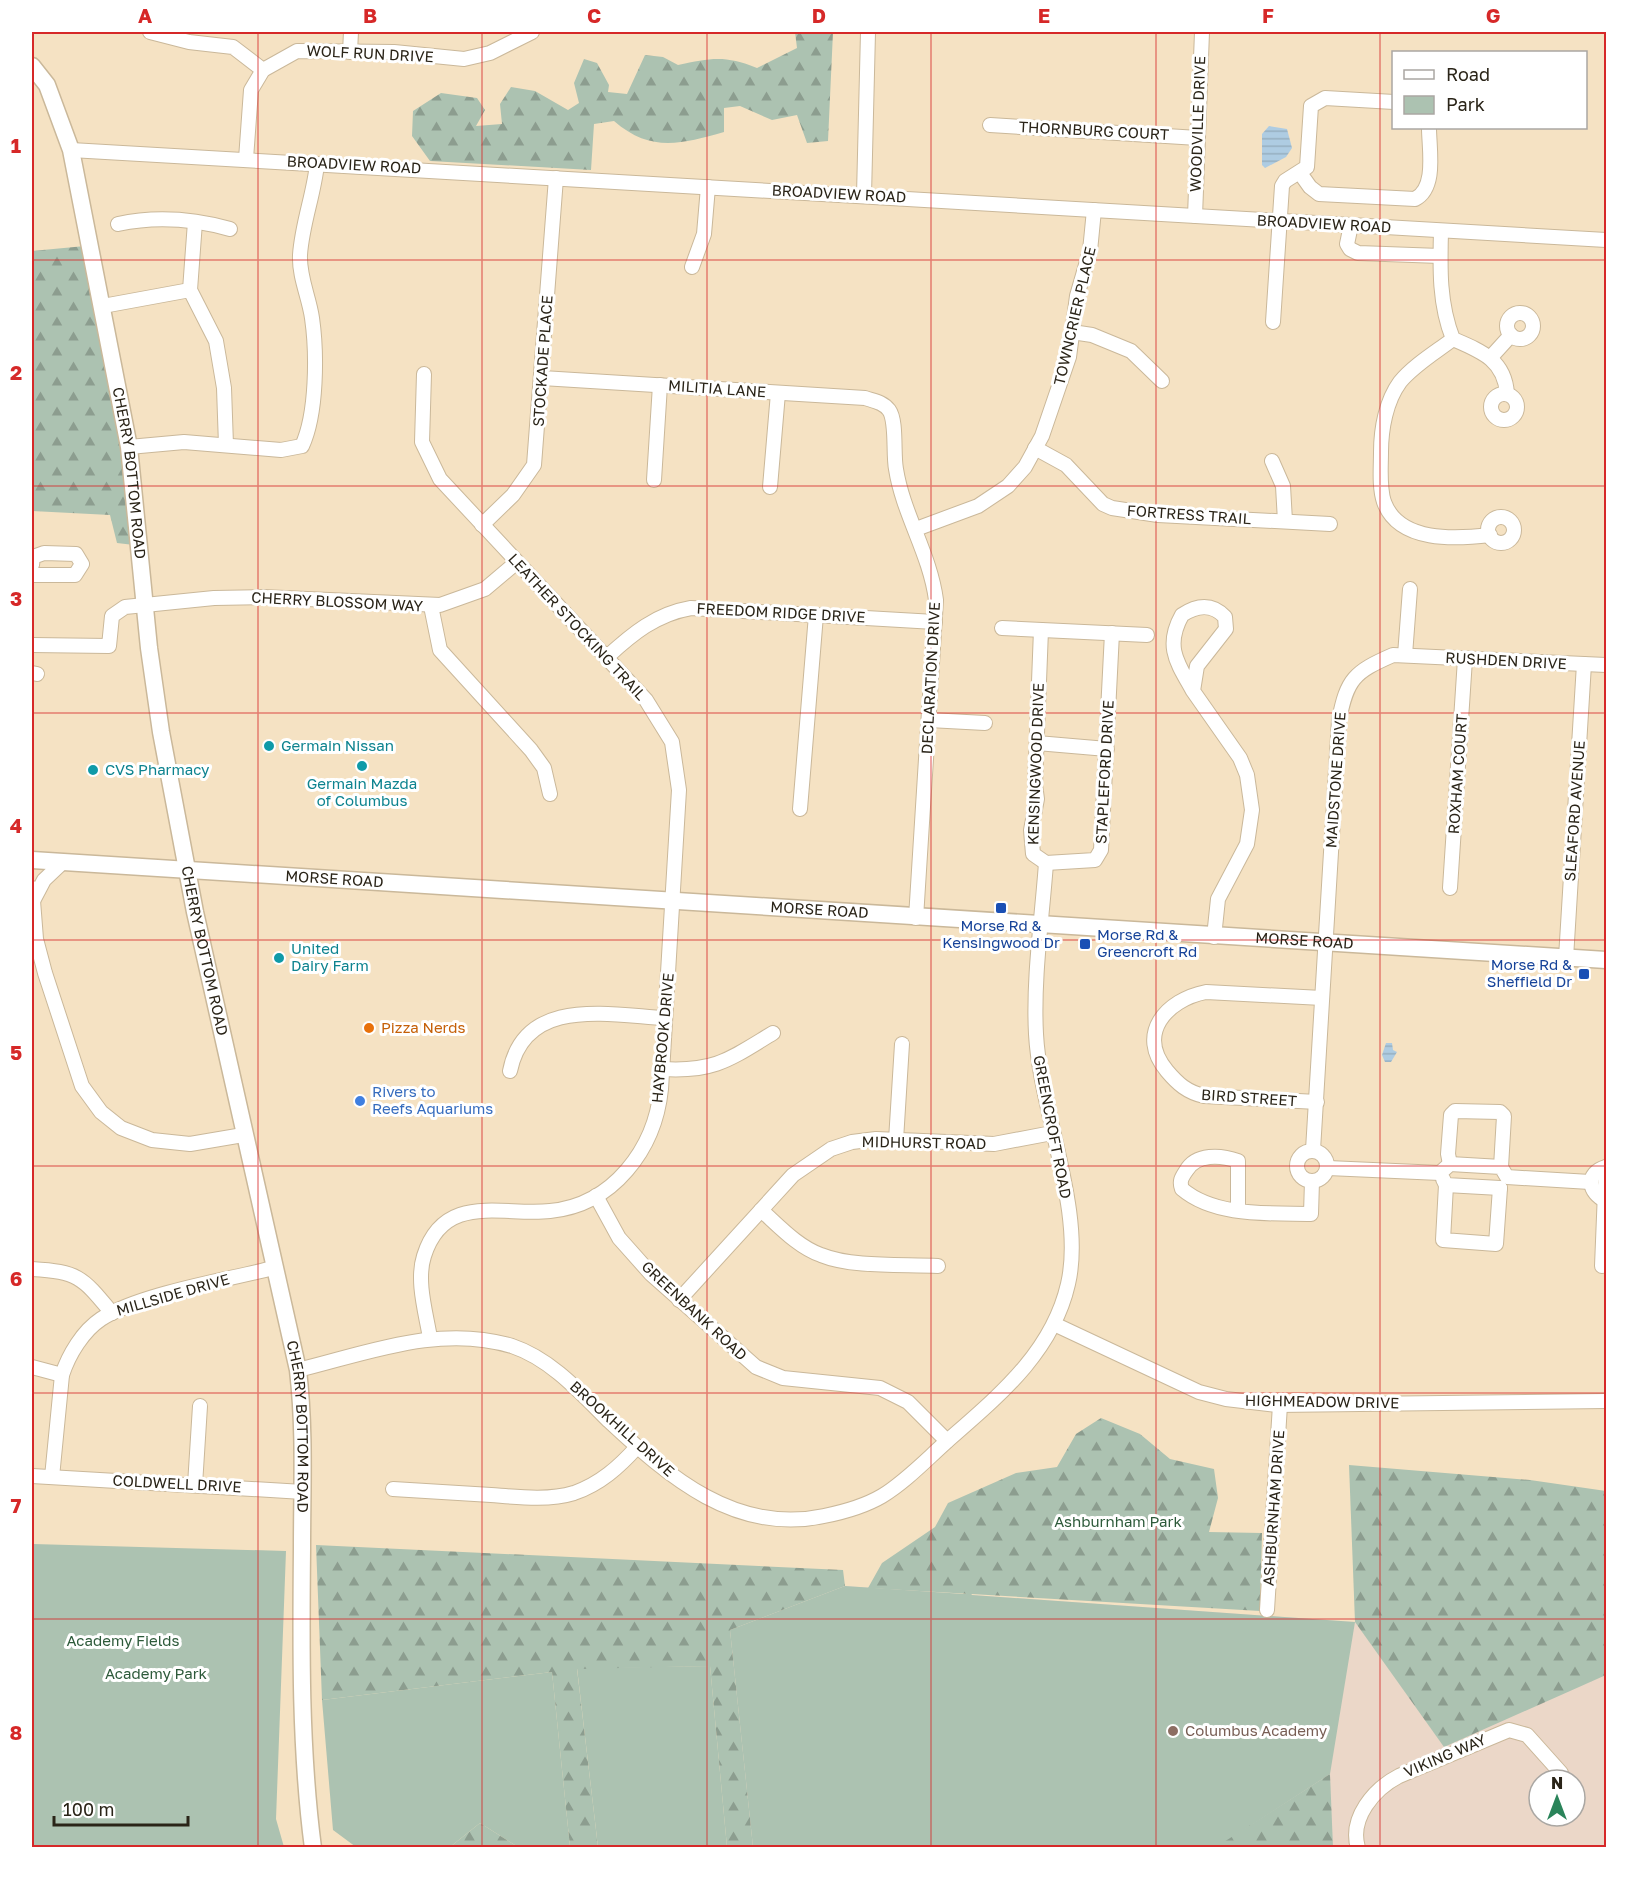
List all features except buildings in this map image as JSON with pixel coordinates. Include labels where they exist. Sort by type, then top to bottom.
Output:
[{"type":"main road","name":"CHERRY BOTTOM ROAD","points":[[32,66],[46,85],[71,150],[103,306],[129,447],[157,710],[243,1135],[298,1370],[304,1426],[305,1788],[313,1848]]},
{"type":"main road","name":"MORSE ROAD","points":[[32,860],[673,903],[1606,960]]},
{"type":"street","points":[[150,32],[189,42],[233,47],[263,70],[251,90],[246,159]]},
{"type":"street","points":[[350,52],[351,32]]},
{"type":"street","name":"WOLF RUN DRIVE","points":[[263,70],[297,51],[394,52],[464,58],[490,53],[532,32]]},
{"type":"street","points":[[864,195],[868,32]]},
{"type":"street","name":"WOODVILLE DRIVE","points":[[1195,216],[1202,32]]},
{"type":"street","points":[[1273,322],[1282,186],[1285,181],[1300,173],[1309,160],[1311,106],[1316,101],[1325,98],[1392,102]]},
{"type":"street","name":"THORNBURG COURT","points":[[990,125],[1198,138]]},
{"type":"street","points":[[1300,173],[1310,187],[1319,194],[1415,199],[1422,196],[1428,185],[1429,129]]},
{"type":"street","name":"BROADVIEW ROAD","points":[[71,150],[1606,240]]},
{"type":"street","points":[[129,447],[184,442],[281,450],[302,446],[311,409],[315,349],[312,317],[301,274],[300,254],[317,164]]},
{"type":"street","name":"STOCKADE PLACE","points":[[482,525],[513,495],[534,465],[556,177]]},
{"type":"street","points":[[692,267],[704,234],[708,187]]},
{"type":"street","name":"TOWNCRIER PLACE","points":[[916,529],[978,506],[1008,486],[1025,466],[1035,448],[1063,376],[1077,296],[1090,251],[1094,210]]},
{"type":"street","points":[[118,224],[150,219],[195,222],[230,229]]},
{"type":"street","points":[[195,222],[190,290],[216,341],[224,387],[226,445]]},
{"type":"street","points":[[1351,225],[1347,244],[1350,249],[1358,253],[1440,256]]},
{"type":"street","points":[[1441,231],[1440,256],[1444,318],[1453,339],[1491,357],[1503,373],[1507,394]]},
{"type":"street","points":[[103,306],[190,290]]},
{"type":"street","points":[[1072,332],[1092,335],[1131,351],[1162,381]]},
{"type":"street","points":[[1491,357],[1511,335]]},
{"type":"street","points":[[1453,339],[1408,374],[1392,397],[1381,444],[1382,495],[1385,505],[1397,521],[1423,534],[1456,538],[1490,535]]},
{"type":"street","name":"LEATHER STOCKING TRAIL","points":[[424,374],[422,442],[440,479],[646,700],[672,742],[679,790],[673,903]]},
{"type":"street","name":"MILITIA LANE","points":[[542,378],[865,398],[879,402],[889,410]]},
{"type":"street","points":[[654,480],[660,385]]},
{"type":"street","points":[[770,487],[778,393]]},
{"type":"street","name":"DECLARATION DRIVE","points":[[889,410],[892,418],[896,471],[933,577],[935,622],[916,918]]},
{"type":"street","name":"FORTRESS TRAIL","points":[[1035,448],[1066,465],[1103,504],[1112,508],[1158,515],[1330,524]]},
{"type":"street","points":[[1272,461],[1283,486],[1285,521]]},
{"type":"street","points":[[32,565],[33,557],[44,553],[76,554],[82,564],[75,575],[32,575]]},
{"type":"street","name":"CHERRY BLOSSOM WAY","points":[[32,645],[109,646],[112,616],[118,610],[214,598],[263,597],[431,606],[485,589],[517,562]]},
{"type":"street","points":[[1405,655],[1410,589]]},
{"type":"street","points":[[431,606],[440,650],[531,750],[544,768],[550,794]]},
{"type":"street","points":[[1193,691],[1197,666],[1226,629],[1225,617],[1213,608],[1198,607],[1182,615],[1175,631],[1175,658],[1193,691],[1240,758],[1247,775],[1251,803],[1247,844],[1218,899],[1214,937]]},
{"type":"street","name":"FREEDOM RIDGE DRIVE","points":[[607,657],[636,630],[670,611],[691,608],[935,622]]},
{"type":"street","points":[[800,809],[816,615]]},
{"type":"street","points":[[1002,628],[1147,635]]},
{"type":"street","name":"KENSINGWOOD DRIVE","points":[[1041,630],[1037,799],[1031,831],[1033,854],[1046,863],[1042,926]]},
{"type":"street","name":"STAPLEFORD DRIVE","points":[[1046,863],[1088,861],[1099,856],[1112,633]]},
{"type":"street","name":"RUSHDEN DRIVE","points":[[1405,655],[1606,665]]},
{"type":"street","name":"MAIDSTONE DRIVE","points":[[1313,1150],[1339,720],[1344,693],[1362,668],[1393,656],[1405,655]]},
{"type":"street","name":"ROXHAM COURT","points":[[1450,888],[1465,659]]},
{"type":"street","name":"SLEAFORD AVENUE","points":[[1566,958],[1584,664]]},
{"type":"street","points":[[929,720],[985,723]]},
{"type":"street","points":[[1037,742],[1107,749]]},
{"type":"street","points":[[63,862],[33,894],[36,939],[82,1086],[101,1112],[121,1128],[152,1140],[190,1144],[243,1135]]},
{"type":"street","name":"HAYBROOK DRIVE","points":[[430,1338],[422,1280],[423,1258],[431,1239],[443,1226],[466,1212],[480,1209],[547,1212],[573,1206],[596,1196],[622,1177],[647,1144],[655,1120],[663,1069],[673,903]]},
{"type":"street","name":"GREENCROFT ROAD","points":[[1042,926],[1036,1033],[1052,1133],[1071,1226],[1069,1282],[1054,1324]]},
{"type":"street","name":"BIRD STREET","points":[[1317,1102],[1204,1096],[1189,1092],[1156,1058],[1152,1042],[1156,1025],[1191,995],[1206,992],[1322,998]]},
{"type":"street","points":[[510,1071],[513,1057],[521,1044],[548,1020],[578,1013],[665,1018]]},
{"type":"street","points":[[663,1069],[715,1066],[772,1033]]},
{"type":"street","points":[[896,1140],[902,1044]]},
{"type":"street","points":[[1455,1111],[1500,1112],[1504,1116],[1503,1177],[1496,1244],[1443,1240],[1445,1174],[1451,1115],[1455,1111]]},
{"type":"street","name":"MIDHURST ROAD","points":[[679,1300],[793,1175],[811,1160],[834,1147],[876,1139],[994,1144],[1052,1133]]},
{"type":"street","points":[[1313,1150],[1323,1154],[1328,1168],[1320,1179],[1312,1181],[1299,1174],[1296,1165],[1304,1153],[1313,1150]]},
{"type":"street","points":[[1238,1210],[1238,1161],[1201,1157],[1190,1164],[1181,1179],[1182,1189],[1209,1206],[1238,1210],[1311,1214],[1312,1181]]},
{"type":"street","points":[[1602,1266],[1606,1208],[1606,1167],[1593,1174],[1590,1182],[1606,1208]]},
{"type":"street","points":[[1328,1168],[1590,1182]]},
{"type":"street","points":[[1445,1174],[1503,1177]]},
{"type":"street","name":"GREENBANK ROAD","points":[[596,1196],[619,1238],[679,1300],[756,1367],[783,1378],[880,1388],[908,1402],[947,1441]]},
{"type":"street","points":[[761,1210],[793,1239],[820,1255],[844,1261],[938,1266]]},
{"type":"street","name":"MILLSIDE DRIVE","points":[[52,1476],[62,1375],[80,1340],[100,1320],[144,1301],[273,1268]]},
{"type":"street","points":[[32,1269],[67,1271],[86,1281],[112,1313]]},
{"type":"street","name":"HIGHMEADOW DRIVE","points":[[1054,1324],[1199,1392],[1226,1399],[1280,1405],[1606,1401]]},
{"type":"street","name":"BROOKHILL DRIVE","points":[[298,1370],[430,1338],[478,1339],[514,1347],[564,1378],[637,1447],[688,1487],[714,1502],[750,1515],[792,1520],[833,1514],[883,1495],[1009,1387],[1033,1357],[1054,1324]]},
{"type":"street","points":[[32,1366],[62,1375]]},
{"type":"street","name":"ASHBURNHAM DRIVE","points":[[1267,1610],[1280,1405]]},
{"type":"street","points":[[195,1485],[200,1406]]},
{"type":"street","points":[[393,1489],[532,1497],[556,1496],[573,1493],[599,1482],[620,1466],[637,1447]]},
{"type":"street","name":"COLDWELL DRIVE","points":[[32,1476],[303,1492]]},
{"type":"street","name":"VIKING WAY","points":[[1358,1848],[1355,1836],[1359,1821],[1366,1805],[1384,1785],[1399,1776],[1509,1730],[1527,1735],[1557,1768]]},
{"type":"shaded area","name":"Columbus Academy","points":[[1606,1562],[1606,1847],[753,1847],[730,1630],[845,1586],[1355,1622],[1501,1682]]},
{"type":"green space","points":[[795,32],[833,32],[828,141],[807,143],[797,115],[772,120],[740,106],[724,108],[724,132],[680,142],[654,142],[641,138],[614,121],[594,124],[591,170],[430,161],[412,136],[413,111],[441,93],[477,98],[485,110],[476,126],[502,124],[500,104],[511,87],[535,91],[568,110],[579,103],[574,83],[584,59],[597,63],[609,85],[608,92],[627,94],[645,55],[663,57],[678,65],[727,59],[757,68],[797,48]]},
{"type":"green space","points":[[85,246],[116,408],[134,545],[117,543],[110,515],[32,511],[32,251]]},
{"type":"green space","name":"Ashburnham Park","points":[[1101,1418],[1140,1434],[1170,1459],[1214,1469],[1218,1498],[1209,1532],[1262,1533],[1260,1611],[868,1588],[882,1563],[935,1527],[948,1503],[1016,1473],[1057,1467],[1076,1434]]},
{"type":"green space","points":[[1349,1465],[1530,1480],[1606,1491],[1606,1675],[1444,1747],[1355,1622]]},
{"type":"green space","name":"Academy Park","points":[[33,1544],[286,1551],[276,1819],[284,1847],[32,1847]]},
{"type":"green space","points":[[316,1545],[843,1570],[845,1586],[730,1630],[753,1847],[727,1847],[710,1666],[577,1669],[598,1847],[570,1847],[552,1672],[322,1700]]},
{"type":"green space","name":"Columbus Academy","points":[[845,1586],[964,1594],[970,1592],[972,1595],[1355,1622],[1330,1774],[1216,1848],[753,1847],[730,1630]]},
{"type":"green space","points":[[710,1666],[727,1847],[598,1847],[577,1668]]},
{"type":"green space","points":[[552,1672],[570,1847],[518,1847],[480,1823],[450,1847],[356,1847],[333,1830],[322,1700]]},
{"type":"green space","points":[[1330,1774],[1333,1847],[1216,1847]]},
{"type":"green space","points":[[480,1823],[518,1847],[450,1847]]},
{"type":"water","points":[[1269,126],[1287,129],[1292,148],[1286,157],[1265,168],[1262,165],[1262,134]]},
{"type":"water","points":[[1386,1043],[1392,1043],[1393,1050],[1397,1052],[1391,1062],[1385,1062],[1382,1055]]},
{"type":"place","name":"Germain Nissan","points":[[269,746]]},
{"type":"place","name":"Germain Mazda of Columbus","points":[[362,766]]},
{"type":"place","name":"CVS Pharmacy","points":[[93,770]]},
{"type":"place","name":"Morse Rd & Kensingwood Dr","points":[[1001,908]]},
{"type":"place","name":"Morse Rd & Greencroft Rd","points":[[1085,944]]},
{"type":"place","name":"United Dairy Farm","points":[[279,958]]},
{"type":"place","name":"Morse Rd & Sheffield Dr","points":[[1584,974]]},
{"type":"place","name":"Pizza Nerds","points":[[369,1028]]},
{"type":"place","name":"Rivers to Reefs Aquariums","points":[[360,1101]]},
{"type":"place","name":"Columbus Academy","points":[[1173,1731]]},
{"type":"park label","name":"Academy Fields","points":[[123,1641]]}]
